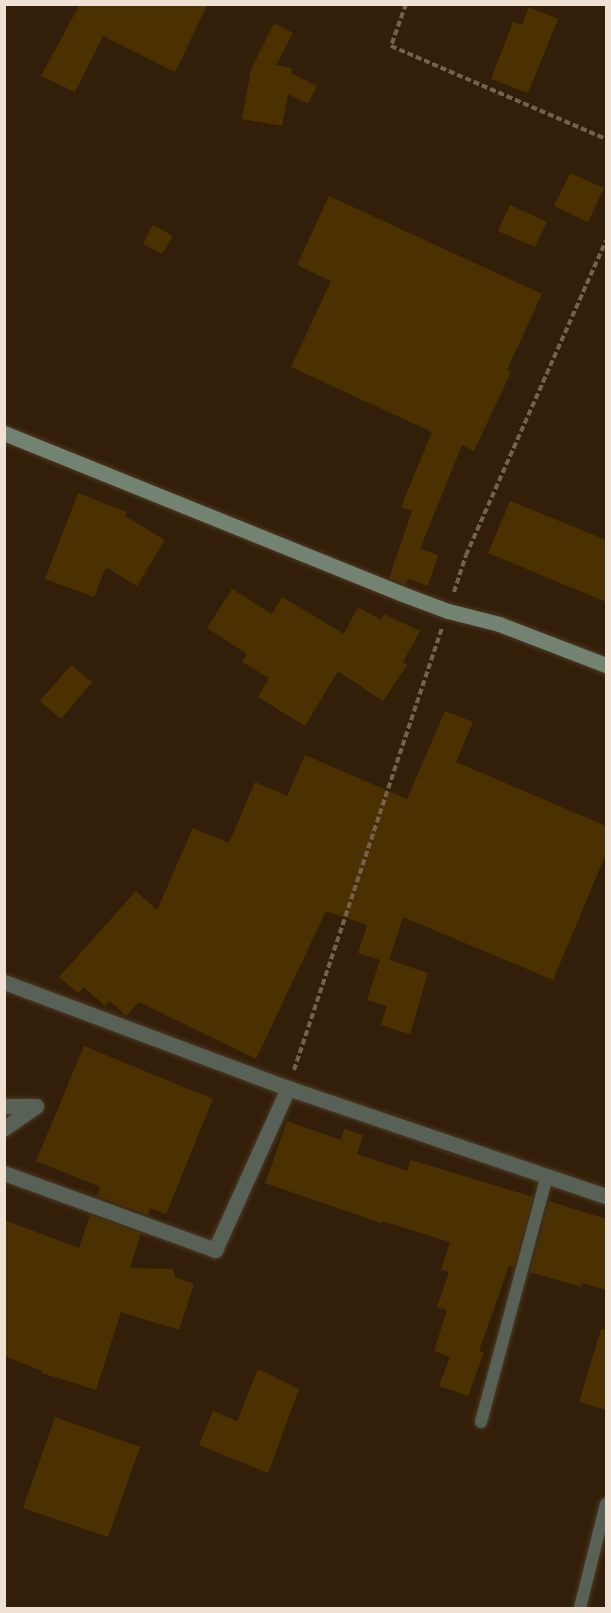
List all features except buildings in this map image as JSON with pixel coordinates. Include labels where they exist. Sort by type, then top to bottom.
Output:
[{"type":"main road","points":[[4,433],[448,611],[499,624],[606,665]]},
{"type":"street","points":[[4,982],[288,1088],[606,1196]]},
{"type":"street","points":[[4,1173],[215,1250],[288,1088]]},
{"type":"street","points":[[4,1107],[36,1106],[4,1128]]},
{"type":"lane","points":[[481,1422],[547,1176]]},
{"type":"lane","points":[[580,1608],[606,1504]]},
{"type":"path","points":[[406,4],[391,46],[606,139]]},
{"type":"path","points":[[288,1088],[466,555],[606,241]]}]
